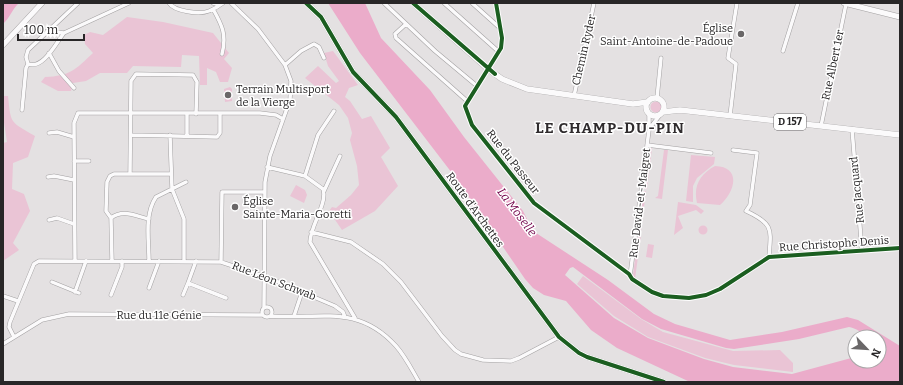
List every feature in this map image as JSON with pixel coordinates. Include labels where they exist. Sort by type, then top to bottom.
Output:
[{"type":"main road","points":[[413,3],[488,69],[502,78],[526,89],[633,104],[648,102],[653,98],[657,98],[664,103],[662,114],[656,116],[633,104]]},
{"type":"main road","points":[[647,112],[648,102]]},
{"type":"main road","name":"D 157","points":[[664,103],[680,110],[900,135]]},
{"type":"main road","name":"D 157","points":[[662,114],[680,110]]},
{"type":"street","points":[[3,45],[42,3]]},
{"type":"street","points":[[22,110],[26,68],[28,64],[26,57],[28,50],[78,3]]},
{"type":"street","points":[[169,3],[174,8],[201,13],[213,9],[221,4]]},
{"type":"street","points":[[213,3],[221,4]]},
{"type":"street","points":[[231,3],[258,29],[285,65],[289,72],[292,88],[290,100],[267,167],[264,192],[263,315]]},
{"type":"street","name":"Route d'Archettes","points":[[306,3],[320,17],[353,72],[396,117],[559,336],[579,353],[587,357],[664,382]]},
{"type":"street","points":[[384,3],[477,86]]},
{"type":"street","points":[[444,3],[499,52]]},
{"type":"street","points":[[472,3],[501,29]]},
{"type":"street","points":[[406,24],[395,34],[396,38],[467,101],[499,52],[502,42],[496,3]]},
{"type":"street","name":"Chemin Ryder","points":[[574,96],[594,3]]},
{"type":"street","points":[[730,116],[736,64],[728,58],[737,3]]},
{"type":"street","points":[[783,51],[798,3]]},
{"type":"street","points":[[845,3],[900,17]]},
{"type":"street","name":"Rue Albert 1er","points":[[821,126],[845,3]]},
{"type":"street","points":[[28,64],[35,65],[42,62],[64,33],[127,4]]},
{"type":"street","points":[[213,9],[222,25],[225,35],[222,54]]},
{"type":"street","points":[[47,31],[64,33]]},
{"type":"street","points":[[285,65],[301,51],[314,44],[320,47],[324,58]]},
{"type":"street","points":[[49,53],[59,71],[74,88]]},
{"type":"street","points":[[657,98],[661,58]]},
{"type":"street","points":[[130,174],[132,114],[131,81],[136,74],[193,74],[196,82],[196,114]]},
{"type":"street","name":"Rue du Passeur","points":[[467,101],[465,106],[472,125],[534,203],[641,286],[663,296],[697,297],[720,289],[769,257]]},
{"type":"street","points":[[305,176],[318,135],[334,111]]},
{"type":"street","name":"Rue David-et-Maigret","points":[[630,276],[649,130],[647,112]]},
{"type":"street","points":[[75,261],[74,123],[78,113],[260,114],[276,115],[283,119]]},
{"type":"street","points":[[187,114],[187,135]]},
{"type":"street","points":[[131,135],[187,135],[217,137],[220,133],[220,114]]},
{"type":"street","name":"Rue David-et-Maigret","points":[[649,130],[654,120],[662,114]]},
{"type":"street","name":"Rue Jacquard","points":[[852,130],[862,251]]},
{"type":"street","points":[[49,133],[58,132],[74,137]]},
{"type":"street","points":[[170,135],[170,174],[172,189],[184,219],[184,261]]},
{"type":"street","points":[[647,145],[711,153]]},
{"type":"street","points":[[733,150],[757,153],[750,205],[746,211],[764,220],[768,224],[770,232],[769,257]]},
{"type":"street","points":[[340,156],[324,191],[324,196],[311,232],[311,247],[355,318],[375,328],[397,347],[420,382]]},
{"type":"street","points":[[74,161],[89,161]]},
{"type":"street","points":[[267,167],[305,176],[312,179],[324,191]]},
{"type":"street","points":[[112,261],[111,218],[106,211],[107,182],[110,176],[114,174],[170,174]]},
{"type":"street","points":[[48,177],[54,176],[74,180]]},
{"type":"street","points":[[149,261],[149,218],[156,197],[186,182]]},
{"type":"street","points":[[221,262],[222,192],[264,192]]},
{"type":"street","points":[[111,218],[118,213],[149,218]]},
{"type":"street","points":[[49,220],[56,218],[74,224]]},
{"type":"street","points":[[311,232],[351,242],[383,264],[401,282],[455,350],[482,360],[510,361],[519,358],[559,336]]},
{"type":"street","name":"Rue Christophe Denis","points":[[769,257],[900,248]]},
{"type":"street","points":[[52,282],[77,292],[86,261]]},
{"type":"street","points":[[111,295],[122,267],[122,261]]},
{"type":"street","points":[[149,288],[159,261]]},
{"type":"street","points":[[184,295],[196,261]]},
{"type":"street","name":"Rue Léon Schwab","points":[[14,337],[9,327],[18,301],[36,262],[221,262],[335,306],[343,312],[345,317]]},
{"type":"street","points":[[188,283],[226,298]]},
{"type":"street","points":[[294,316],[302,292]]},
{"type":"street","points":[[3,296],[18,301]]},
{"type":"street","points":[[264,308],[272,310],[283,316]]},
{"type":"street","name":"Rue du 11e Génie","points":[[249,316],[264,308]]},
{"type":"street","points":[[270,316],[272,310]]},
{"type":"street","name":"Rue du 11e Génie","points":[[3,344],[42,320],[69,314],[263,315],[266,317],[294,316],[355,318]]},
{"type":"shaded area","points":[[127,17],[163,22],[213,33],[229,53],[224,59],[232,68],[228,82],[220,82],[216,72],[207,68],[207,85],[200,85],[199,56],[182,55],[181,67],[133,66],[127,73],[100,73],[86,81],[73,83],[71,91],[58,91],[41,82],[45,77],[61,75],[72,71],[93,53],[85,44],[84,35],[90,32],[103,35]]},
{"type":"shaded area","points":[[333,51],[358,85],[349,88],[345,97],[350,101],[362,119],[371,116],[390,148],[381,157],[398,186],[375,211],[342,230],[329,211],[332,207],[336,208],[351,195],[359,185],[357,166],[350,140],[352,133],[348,118],[339,105],[305,78],[318,66],[336,83],[339,81],[328,66],[324,53]]},
{"type":"shaded area","name":"Terrain Multisport de la Vierge","points":[[230,87],[232,89],[232,101],[225,102],[224,89]]},
{"type":"shaded area","points":[[3,96],[8,96],[13,121],[21,128],[35,136],[28,157],[13,163],[12,189],[24,194],[30,211],[13,243],[19,250],[3,261],[3,143],[7,142],[3,116]]},
{"type":"shaded area","points":[[654,102],[658,102],[660,103],[660,111],[654,112],[651,109],[651,105]]},
{"type":"shaded area","points":[[649,148],[652,148],[647,189],[644,189]]},
{"type":"shaded area","points":[[664,150],[668,150],[662,199],[655,198],[658,196]]},
{"type":"shaded area","points":[[691,155],[715,157],[714,164],[697,178],[693,186],[693,202],[686,201]]},
{"type":"shaded area","points":[[715,166],[724,167],[732,175],[733,181],[729,194],[720,205],[697,203],[696,191],[699,181],[705,173]]},
{"type":"shaded area","points":[[296,185],[305,190],[307,195],[304,203],[290,196]]},
{"type":"shaded area","points":[[643,191],[646,191],[641,231],[638,231]]},
{"type":"shaded area","points":[[678,202],[696,205],[704,211],[701,214],[696,210],[678,216],[683,228],[674,235]]},
{"type":"shaded area","points":[[703,225],[708,230],[703,235],[698,230]]},
{"type":"shaded area","points":[[638,235],[641,235],[635,279],[633,275]]},
{"type":"shaded area","points":[[648,244],[654,245],[652,258],[646,257]]},
{"type":"shaded area","points":[[583,276],[641,319],[663,332],[733,351],[780,350],[793,363],[793,372],[734,365],[705,358],[648,337],[614,316],[577,284]]},
{"type":"water","points":[[3,3],[19,3],[3,24]]},
{"type":"water","name":"La Moselle","points":[[328,3],[365,3],[381,38],[430,90],[464,137],[523,211],[533,231],[608,280],[654,314],[675,324],[730,340],[782,332],[847,317],[858,320],[873,329],[854,329],[849,327],[799,339],[734,349],[726,348],[661,329],[642,319],[573,267],[570,268],[565,275],[614,318],[648,338],[704,359],[733,367],[792,374],[847,359],[847,369],[887,369],[887,338],[900,346],[900,381],[690,382],[617,348],[591,330],[566,301],[544,295],[533,288],[525,279],[455,177],[360,53]]},
{"type":"cycle path","points":[[306,3],[321,17],[353,72],[396,117],[559,337],[579,353],[587,357],[664,382]]},
{"type":"cycle path","points":[[413,3],[495,74]]},
{"type":"cycle path","points":[[496,3],[502,38],[501,48],[465,106],[472,125],[534,203],[629,274],[632,279],[652,292],[663,296],[689,298],[706,295],[720,289],[769,257],[900,248]]},
{"type":"place","name":"Église Saint-Antoine-de-Padoue","points":[[741,34]]},
{"type":"place","name":"Terrain Multisport de la Vierge","points":[[228,95]]},
{"type":"place","name":"Église Sainte-Maria-Goretti","points":[[235,207]]},
{"type":"district","name":"LE CHAMP-DU-PIN","points":[[610,128]]}]
